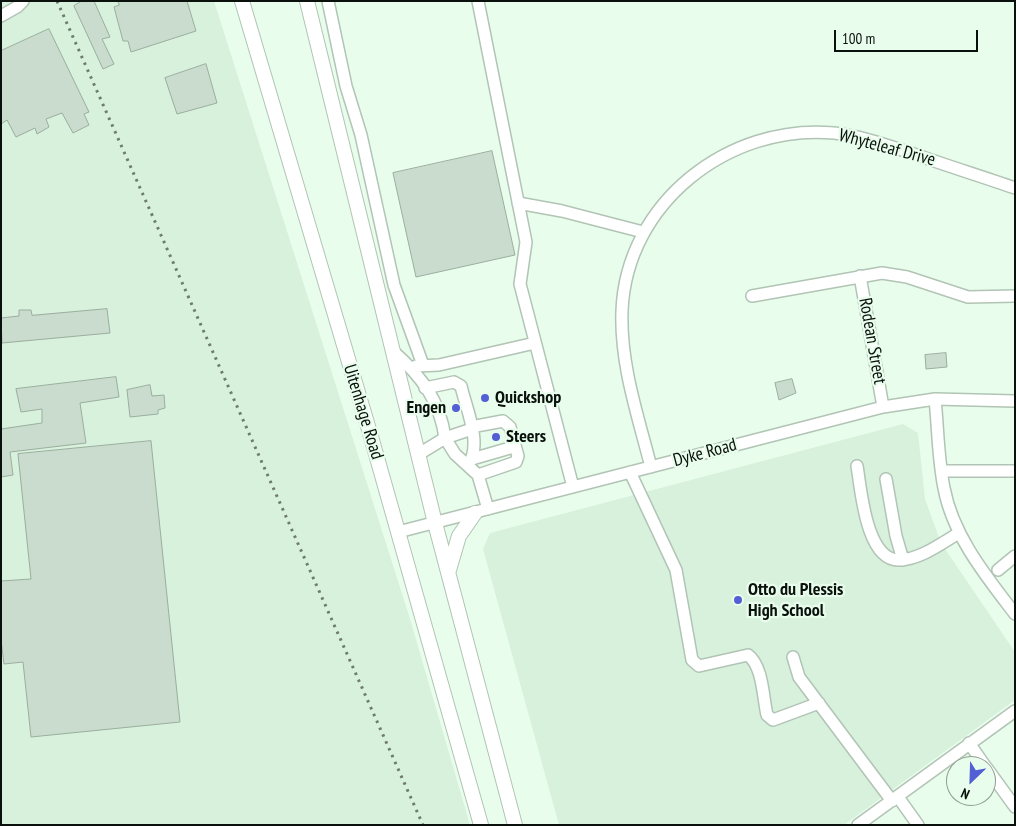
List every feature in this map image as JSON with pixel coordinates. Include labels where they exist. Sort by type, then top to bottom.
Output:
[{"type":"main road","name":"Uitenhage Road","points":[[242,1],[398,532],[481,825]]},
{"type":"main road","points":[[307,1],[435,523],[515,825]]},
{"type":"main road","points":[[448,573],[458,536],[482,511]]},
{"type":"street","points":[[1,16],[18,7],[23,1]]},
{"type":"street","points":[[328,1],[346,86],[361,135],[394,285],[423,365]]},
{"type":"street","points":[[478,1],[526,242],[520,284],[573,487]]},
{"type":"street","name":"Whyteleaf Drive","points":[[651,466],[624,360],[623,300],[628,272],[643,232],[658,210],[678,188],[707,165],[742,146],[788,134],[824,133],[856,136],[1015,188]]},
{"type":"street","points":[[518,203],[562,211],[643,232]]},
{"type":"street","name":"Rodean Street","points":[[752,296],[882,273],[895,274],[971,297],[1015,296]]},
{"type":"street","name":"Rodean Street","points":[[860,276],[883,407]]},
{"type":"street","points":[[410,366],[439,365],[535,343]]},
{"type":"street","points":[[394,352],[410,366],[436,402],[445,438],[455,454],[470,462],[478,475],[482,511]]},
{"type":"street","points":[[425,388],[442,384],[458,384],[474,445],[470,462]]},
{"type":"street","points":[[935,399],[942,471],[947,500],[959,533],[973,556],[1015,614]]},
{"type":"street","name":"Dyke Road","points":[[398,532],[883,407],[935,399],[1015,401]]},
{"type":"street","points":[[419,454],[445,438],[471,428],[503,421],[510,427],[518,456],[516,462],[478,475]]},
{"type":"street","points":[[470,462],[510,448],[514,441]]},
{"type":"street","points":[[857,466],[870,534],[884,552],[895,560],[903,560],[920,555],[959,533]]},
{"type":"street","points":[[942,471],[1015,472]]},
{"type":"street","points":[[630,472],[676,570],[692,660],[699,666],[748,655],[753,659],[757,668],[768,716],[773,720],[819,703]]},
{"type":"street","points":[[886,479],[896,536],[903,560]]},
{"type":"street","points":[[998,570],[1015,556]]},
{"type":"street","points":[[793,657],[799,677],[895,799],[918,825]]},
{"type":"street","points":[[858,825],[1015,711]]},
{"type":"street","points":[[969,744],[978,756]]},
{"type":"street","points":[[996,781],[1015,807]]},
{"type":"shaded area","points":[[1,1],[214,1],[410,619],[470,825],[1,825]]},
{"type":"shaded area","name":"Otto du Plessis High School","points":[[903,424],[918,433],[925,499],[941,543],[1015,652],[1015,700],[844,825],[559,825],[483,549],[490,533]]},
{"type":"building","points":[[82,1],[94,1],[110,37],[102,39],[114,64],[103,69],[74,6]]},
{"type":"building","points":[[118,1],[187,1],[196,31],[131,52],[128,41],[123,41],[114,7],[119,5]]},
{"type":"building","points":[[49,29],[89,112],[84,114],[89,125],[73,133],[62,113],[46,119],[49,127],[37,134],[35,128],[16,137],[7,120],[1,124],[1,51]]},
{"type":"building","points":[[206,64],[217,103],[177,114],[165,78]]},
{"type":"building","points":[[492,151],[515,255],[416,277],[393,173]]},
{"type":"building","points":[[107,309],[110,333],[2,343],[1,318],[19,316],[19,310],[31,310],[32,315]]},
{"type":"building","points":[[946,353],[947,367],[926,369],[925,355]]},
{"type":"building","points":[[116,377],[119,397],[80,403],[86,443],[10,452],[13,475],[1,477],[1,429],[42,423],[42,409],[21,412],[16,389]]},
{"type":"building","points":[[792,379],[796,393],[779,400],[775,383]]},
{"type":"building","points":[[150,385],[152,396],[164,395],[165,408],[158,410],[158,414],[130,417],[127,390]]},
{"type":"building","points":[[151,441],[180,722],[31,737],[23,662],[4,664],[1,640],[1,581],[31,579],[18,454]]},
{"type":"railway","points":[[57,1],[423,825]]},
{"type":"place","name":"Quickshop","points":[[485,398]]},
{"type":"place","name":"Engen","points":[[456,408]]},
{"type":"place","name":"Steers","points":[[496,437]]},
{"type":"place","name":"Otto du Plessis High School","points":[[738,600]]}]
